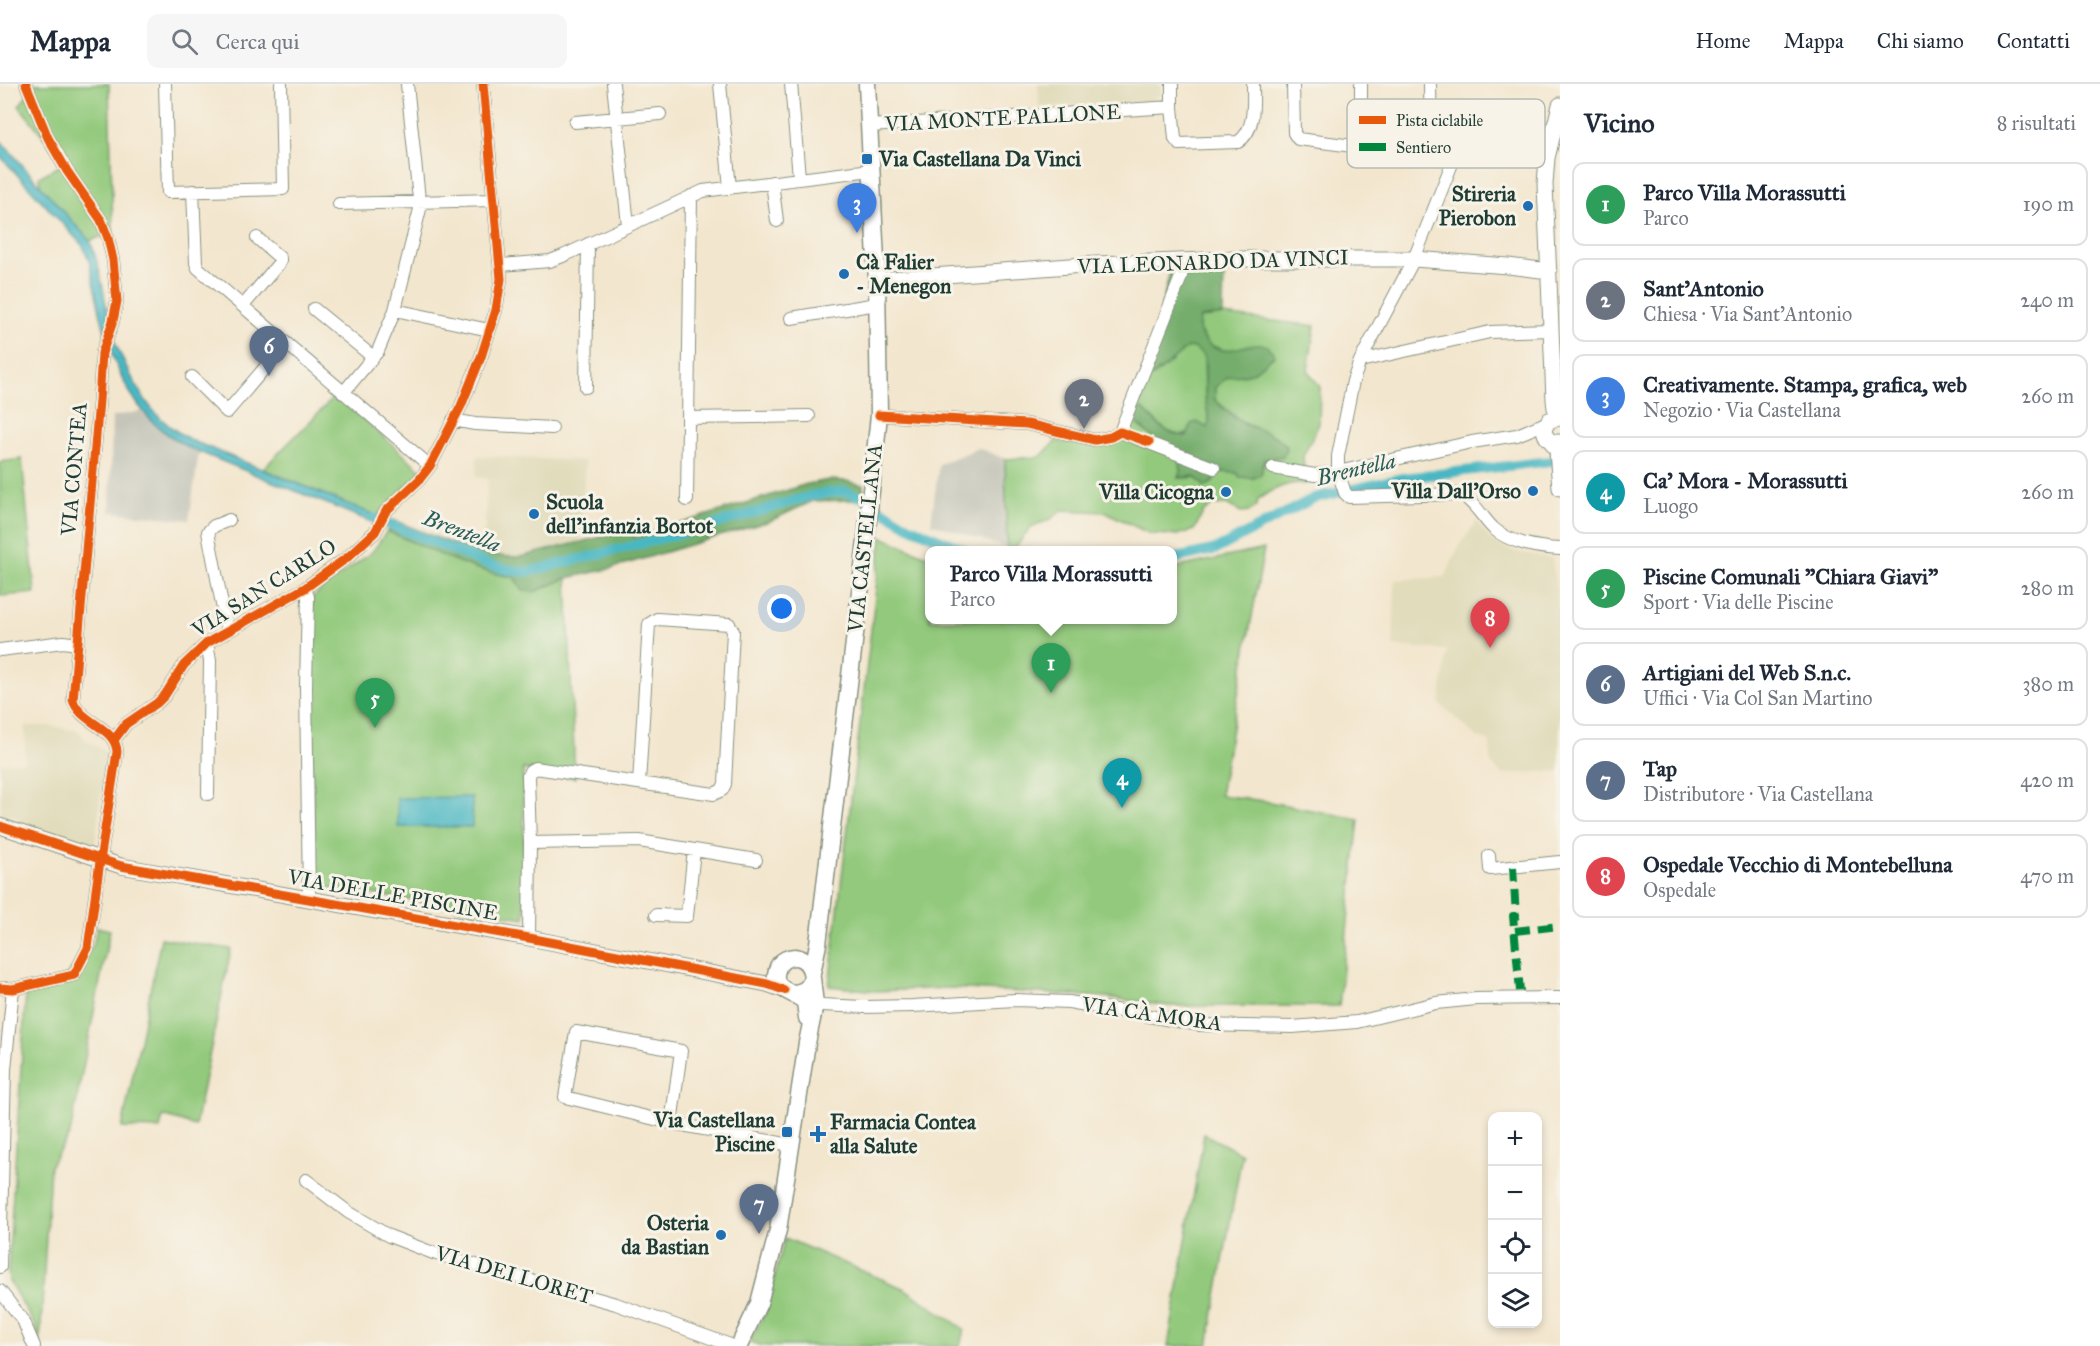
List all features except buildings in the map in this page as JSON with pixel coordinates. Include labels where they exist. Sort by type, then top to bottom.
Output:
[{"type":"main road","name":"VIA CASTELLANA","points":[[739,1346],[759,1303],[778,1230],[815,1002],[812,975],[879,415],[877,280],[867,84]]},
{"type":"main road","name":"VIA CASTELLANA","points":[[785,959],[809,939],[820,919]]},
{"type":"main road","points":[[795,957],[803,960],[809,966],[812,975],[806,989],[799,993],[787,992],[778,985],[776,973],[778,966],[785,959],[795,957]]},
{"type":"main road","name":"VIA CASTELLANA","points":[[787,992],[801,998],[807,1005],[807,1043]]},
{"type":"street","name":"VIA CONTEA","points":[[26,84],[48,138],[67,171],[101,220],[108,238],[116,288],[116,308],[100,364],[99,401],[73,693],[75,706],[114,740]]},
{"type":"street","points":[[165,84],[168,192],[283,189],[281,84]]},
{"type":"street","points":[[343,393],[378,351],[395,310],[420,209],[407,84]]},
{"type":"street","name":"VIA SAN CARLO","points":[[114,740],[126,724],[165,695],[184,665],[207,643],[305,588],[348,557],[375,532],[386,511],[419,480],[430,466],[481,357],[496,310],[501,279],[483,84]]},
{"type":"street","points":[[613,84],[628,225]]},
{"type":"street","points":[[720,84],[730,188]]},
{"type":"street","points":[[791,84],[799,177]]},
{"type":"street","points":[[1172,84],[1176,139],[1179,144],[1238,142],[1244,139],[1251,124],[1253,84]]},
{"type":"street","points":[[1293,84],[1296,138],[1347,145]]},
{"type":"street","points":[[1560,105],[1547,158],[1545,184],[1554,271],[1551,330],[1555,408],[1554,419],[1544,432],[1556,447],[1560,488]]},
{"type":"street","name":"VIA MONTE PALLONE","points":[[869,126],[1173,107]]},
{"type":"street","points":[[575,122],[660,114]]},
{"type":"street","points":[[1450,168],[1414,259],[1360,361],[1353,381],[1340,446],[1338,472],[1345,494],[1354,498],[1432,493],[1460,494],[1470,501],[1494,529],[1508,538],[1560,549]]},
{"type":"street","points":[[501,265],[550,261],[703,191],[799,177],[871,170]]},
{"type":"street","points":[[772,182],[777,221]]},
{"type":"street","points":[[193,191],[196,263],[202,272],[430,466]]},
{"type":"street","points":[[687,500],[691,196]]},
{"type":"street","points":[[339,204],[494,200]]},
{"type":"street","points":[[243,306],[280,258],[257,238]]},
{"type":"street","points":[[586,387],[588,244]]},
{"type":"street","name":"VIA LEONARDO DA VINCI","points":[[877,280],[1097,264],[1184,261],[1414,259],[1554,271]]},
{"type":"street","points":[[879,415],[1028,424],[1095,440],[1111,437],[1120,432],[1181,277],[1184,261]]},
{"type":"street","points":[[791,318],[877,304]]},
{"type":"street","points":[[314,309],[373,357]]},
{"type":"street","points":[[395,310],[489,330]]},
{"type":"street","points":[[1360,361],[1490,332],[1551,330]]},
{"type":"street","points":[[192,377],[228,412],[286,343]]},
{"type":"street","points":[[688,418],[809,416]]},
{"type":"street","points":[[1273,468],[1315,475],[1338,472],[1472,442],[1517,435],[1554,419]]},
{"type":"street","points":[[453,420],[475,424],[552,428]]},
{"type":"street","points":[[1120,432],[1214,468]]},
{"type":"street","points":[[1517,435],[1556,447]]},
{"type":"street","points":[[227,630],[208,532],[214,526],[229,520]]},
{"type":"street","name":"VIA DELLE PISCINE","points":[[305,588],[308,597],[306,687],[309,898]]},
{"type":"street","points":[[530,938],[528,776],[532,769],[714,794],[724,787],[733,631],[729,624],[657,619],[650,624],[639,783]]},
{"type":"street","points":[[0,650],[63,642],[78,644]]},
{"type":"street","points":[[207,643],[210,661],[208,794]]},
{"type":"street","points":[[0,988],[13,990],[74,975],[88,948],[117,756],[114,740]]},
{"type":"street","name":"VIA DELLE PISCINE","points":[[0,825],[100,861],[170,876],[309,898],[530,938],[767,984],[787,992]]},
{"type":"street","points":[[530,843],[639,841],[756,860]]},
{"type":"street","points":[[656,915],[687,916],[694,850]]},
{"type":"street","points":[[1489,856],[1490,869],[1560,862]]},
{"type":"street","name":"VIA DELLE PISCINE","points":[[739,979],[759,975],[785,959]]},
{"type":"street","points":[[0,1267],[5,1069],[13,990]]},
{"type":"street","name":"VIA CÀ MORA","points":[[815,1002],[826,1006],[873,1007],[1015,1000],[1069,1002],[1200,1025],[1281,1027],[1357,1023],[1436,1002],[1560,998]]},
{"type":"street","points":[[671,1122],[681,1051],[576,1032],[565,1097],[671,1122],[791,1145]]},
{"type":"street","name":"VIA DEI LORET","points":[[306,1180],[348,1212],[389,1236],[433,1253],[616,1304],[733,1346]]},
{"type":"street","points":[[0,1291],[23,1320],[34,1346]]},
{"type":"shaded area","points":[[1038,84],[1160,84],[1161,94],[1153,101],[1039,107]]},
{"type":"shaded area","points":[[142,411],[166,434],[199,452],[189,520],[110,512],[112,417]]},
{"type":"shaded area","points":[[979,448],[1005,459],[1007,546],[931,523],[939,464]]},
{"type":"shaded area","name":"Scuola dell'infanzia Bortot","points":[[477,456],[585,461],[580,550],[508,560],[483,551],[488,479],[476,477]]},
{"type":"shaded area","points":[[1477,521],[1490,539],[1500,546],[1516,552],[1552,558],[1560,618],[1560,771],[1501,774],[1491,764],[1490,742],[1477,737],[1440,704],[1447,650],[1393,646],[1395,580],[1445,577],[1459,546]]},
{"type":"shaded area","points":[[25,726],[52,726],[78,731],[85,739],[107,753],[95,841],[84,848],[18,825],[20,819],[9,815],[7,819],[0,816],[0,763],[25,762]]},
{"type":"green space","points":[[35,84],[109,84],[113,232],[90,241],[41,187],[39,177],[65,163],[19,106]]},
{"type":"green space","points":[[1224,270],[1223,315],[1200,318],[1201,335],[1211,346],[1218,349],[1262,344],[1275,355],[1252,373],[1228,377],[1215,387],[1215,400],[1230,415],[1279,439],[1287,449],[1283,456],[1264,460],[1261,475],[1253,478],[1240,477],[1237,473],[1221,472],[1215,474],[1213,482],[1205,487],[1194,476],[1178,478],[1181,472],[1180,460],[1137,424],[1135,411],[1143,409],[1162,428],[1179,435],[1187,436],[1191,424],[1197,422],[1208,428],[1204,356],[1194,348],[1188,347],[1163,369],[1145,379],[1170,271]]},
{"type":"green space","points":[[1223,315],[1315,326],[1308,370],[1320,387],[1319,424],[1303,456],[1305,484],[1287,485],[1274,490],[1258,499],[1257,506],[1250,511],[1241,512],[1226,504],[1213,505],[1203,513],[1194,530],[1177,535],[1150,534],[1106,512],[1062,510],[1051,519],[1031,527],[1017,546],[1007,546],[1005,459],[1040,457],[1056,441],[1099,446],[1124,439],[1145,379],[1163,369],[1188,347],[1194,347],[1204,356],[1208,428],[1178,435],[1166,430],[1143,409],[1137,424],[1180,460],[1181,472],[1178,478],[1221,472],[1237,473],[1240,477],[1253,478],[1261,475],[1264,460],[1283,455],[1270,434],[1244,423],[1215,400],[1215,387],[1228,377],[1252,373],[1274,354],[1252,345],[1225,351],[1208,344],[1198,328],[1200,318]]},
{"type":"green space","points":[[336,395],[422,471],[377,516],[263,469]]},
{"type":"green space","points":[[22,459],[35,593],[0,596],[0,462]]},
{"type":"green space","points":[[829,480],[863,485],[865,502],[858,500],[813,501],[770,521],[609,569],[567,578],[534,592],[523,591],[514,577],[465,565],[387,531],[393,520],[471,550],[520,557],[625,531],[634,530],[634,538],[807,484]]},
{"type":"green space","points":[[387,531],[468,564],[515,577],[534,592],[567,578],[575,778],[523,769],[525,918],[314,885],[312,598],[373,551]]},
{"type":"green space","points":[[882,537],[925,555],[925,624],[1177,624],[1177,567],[1264,549],[1220,795],[1359,819],[1339,1006],[1169,1006],[1105,997],[950,988],[876,991],[829,986]]},
{"type":"green space","points":[[97,927],[110,930],[70,1134],[50,1166],[40,1344],[34,1324],[9,1281],[8,1272],[26,991],[58,984],[93,946]]},
{"type":"green space","points":[[161,938],[231,949],[195,1126],[163,1116],[160,1129],[122,1128]]},
{"type":"green space","points":[[1204,1134],[1242,1154],[1208,1346],[1168,1346]]},
{"type":"green space","points":[[785,1238],[905,1289],[964,1329],[960,1346],[764,1346],[749,1342],[765,1314]]},
{"type":"water","points":[[0,140],[90,241],[98,265],[115,343],[146,401],[161,419],[193,441],[377,516],[374,523],[187,447],[153,422],[139,406],[117,367],[103,325],[89,260],[83,246],[0,156]]},
{"type":"water","points":[[472,797],[472,827],[398,827],[397,798]]},
{"type":"waterway","name":"Brentella","points":[[1177,558],[1217,549],[1314,498],[1403,478],[1560,460]]},
{"type":"waterway","name":"Brentella","points":[[374,518],[487,564],[527,572],[700,529],[813,495],[844,491],[861,497],[908,526],[956,546]]},
{"type":"marked path","points":[[1513,867],[1516,916],[1513,916],[1520,991]]},
{"type":"marked path","points":[[1515,931],[1560,926]]},
{"type":"cycle path","points":[[0,988],[13,989],[74,975],[88,948],[117,752],[111,737],[83,714],[73,700],[102,353],[117,301],[113,260],[101,220],[67,171],[48,138],[26,84]]},
{"type":"cycle path","points":[[114,740],[126,724],[165,695],[184,665],[207,643],[305,588],[348,557],[375,532],[386,511],[419,480],[430,466],[461,406],[481,357],[496,310],[501,279],[483,84]]},
{"type":"cycle path","points":[[879,415],[1027,424],[1095,440],[1111,437],[1120,432],[1149,442]]},
{"type":"cycle path","points":[[0,826],[121,866],[529,938],[767,984],[784,990]]},
{"type":"place","name":"Via Castellana Da Vinci","points":[[867,159]]},
{"type":"place","name":"Stireria Pierobon","points":[[1528,206]]},
{"type":"place","name":"Creativamente. Stampa, grafica, web","points":[[857,233]]},
{"type":"place","name":"Cà Falier - Menegon","points":[[844,274]]},
{"type":"place","name":"Artigiani del Web S.n.c.","points":[[269,376]]},
{"type":"place","name":"Sant'Antonio","points":[[1084,429]]},
{"type":"place","name":"Villa Dall'Orso","points":[[1533,491]]},
{"type":"place","name":"Villa Cicogna","points":[[1226,492]]},
{"type":"place","name":"Scuola dell'infanzia Bortot","points":[[534,514]]},
{"type":"place","name":"Ospedale Vecchio di Montebelluna","points":[[1490,648]]},
{"type":"place","name":"Parco Villa Morassutti","points":[[1051,693]]},
{"type":"place","name":"Piscine Comunali \"Chiara Giavi\"","points":[[375,728]]},
{"type":"place","name":"Ca' Mora - Morassutti","points":[[1122,808]]},
{"type":"place","name":"Via Castellana Piscine","points":[[787,1132]]},
{"type":"place","name":"Farmacia Contea alla Salute","points":[[818,1134]]},
{"type":"place","name":"Tap","points":[[759,1234]]},
{"type":"place","name":"Osteria da Bastian","points":[[721,1235]]}]
